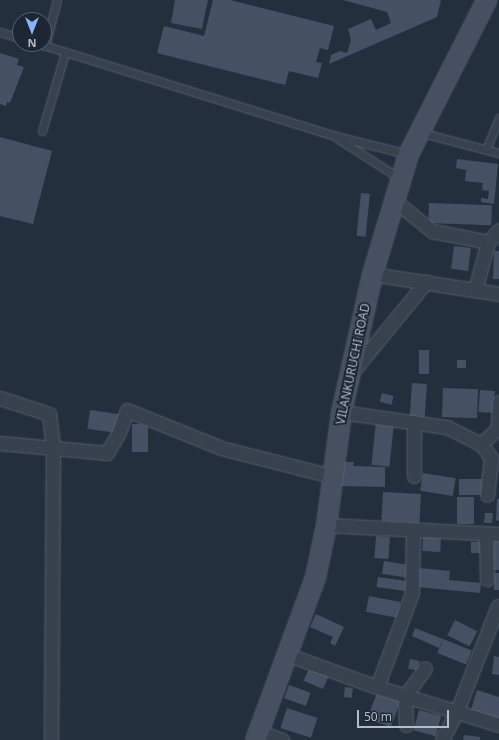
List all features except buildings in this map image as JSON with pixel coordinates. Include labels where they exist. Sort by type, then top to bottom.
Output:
[{"type":"street","name":"VILANKURUCHI ROAD","points":[[257,735],[315,577],[326,525],[341,412],[372,274],[408,154],[486,0]]},
{"type":"street","points":[[395,201],[432,231],[488,242]]},
{"type":"street","points":[[475,290],[488,242],[499,230]]},
{"type":"street","points":[[372,274],[499,294]]},
{"type":"street","points":[[350,374],[426,282]]},
{"type":"street","points":[[0,398],[49,414],[53,448],[51,740]]},
{"type":"street","points":[[481,444],[498,428],[499,402]]},
{"type":"street","points":[[0,443],[107,453],[119,432],[127,410],[221,448],[332,476]]},
{"type":"street","points":[[341,412],[447,428],[481,444],[491,458],[487,495]]},
{"type":"street","points":[[414,422],[414,476]]},
{"type":"street","points":[[326,525],[493,534],[487,579]]},
{"type":"street","points":[[377,687],[412,594],[413,530]]},
{"type":"street","points":[[442,740],[456,713],[498,606]]},
{"type":"street","points":[[286,654],[377,687],[456,713],[499,725]]},
{"type":"street","points":[[406,725],[405,696],[425,668]]},
{"type":"street","points":[[257,735],[282,740]]},
{"type":"lane","points":[[52,15],[57,0]]},
{"type":"lane","points":[[0,32],[12,36]]},
{"type":"lane","points":[[52,48],[335,136],[408,154]]},
{"type":"lane","points":[[42,131],[65,53]]},
{"type":"lane","points":[[486,149],[499,118]]},
{"type":"lane","points":[[419,132],[499,153]]},
{"type":"lane","points":[[335,136],[401,179]]}]
